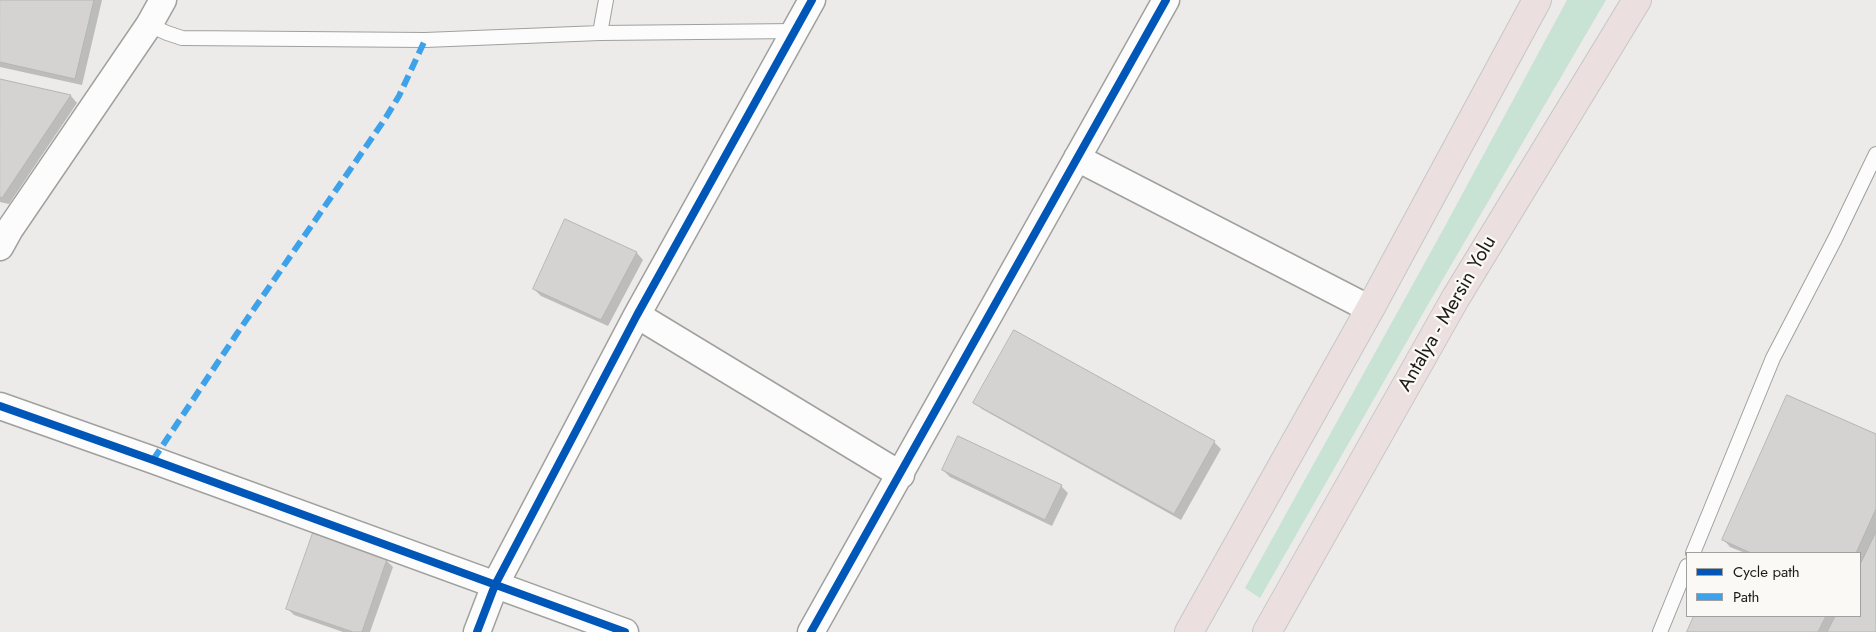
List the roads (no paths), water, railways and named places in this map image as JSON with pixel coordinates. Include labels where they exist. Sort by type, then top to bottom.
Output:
[{"type":"highway","points":[[1190,632],[1370,309],[1537,0]]},
{"type":"highway","name":"Antalya - Mersin Yolu","points":[[1267,632],[1455,299],[1637,0]]},
{"type":"street","points":[[3,234],[149,24],[163,0]]},
{"type":"street","points":[[477,632],[495,585],[637,315],[812,0]]},
{"type":"street","points":[[811,632],[901,475],[1166,0]]},
{"type":"street","points":[[1077,158],[1370,309]]},
{"type":"street","points":[[637,315],[901,475]]},
{"type":"street","points":[[0,406],[624,632]]},
{"type":"lane","points":[[600,33],[606,0]]},
{"type":"lane","points":[[149,24],[182,38],[425,40],[600,33],[796,31]]},
{"type":"lane","points":[[1693,552],[1774,358],[1876,154]]},
{"type":"lane","points":[[1660,632],[1686,568]]}]
